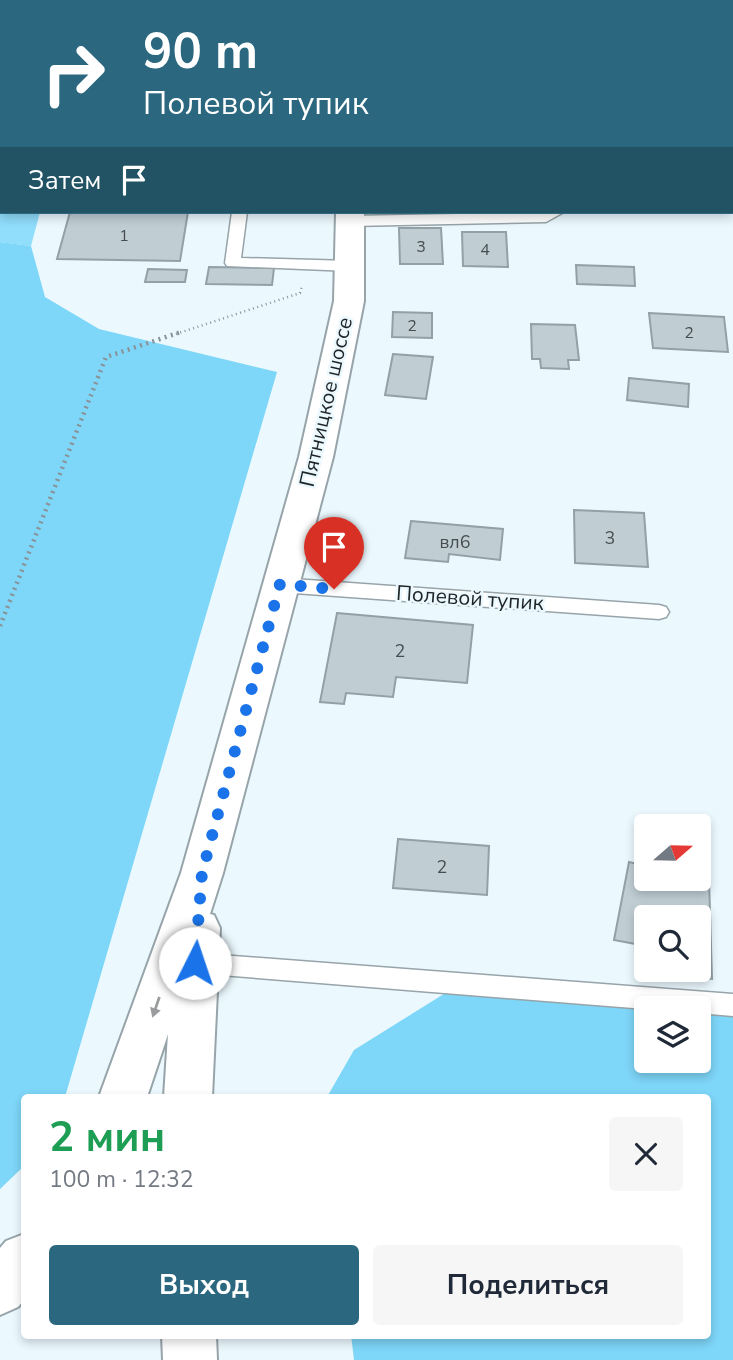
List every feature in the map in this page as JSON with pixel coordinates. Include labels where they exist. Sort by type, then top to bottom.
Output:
[{"type":"main road","name":"Пятницкое шоссе","points":[[124,1094],[202,873],[316,457],[349,301],[351,216]]},
{"type":"main road","name":"Пятницкое шоссе","points":[[188,1094],[202,873]]},
{"type":"main road","points":[[0,1289],[21,1263]]},
{"type":"main road","points":[[189,1339],[190,1360]]},
{"type":"lane","points":[[239,214],[233,263],[351,266]]},
{"type":"lane","points":[[351,216],[546,217],[552,214]]},
{"type":"lane","name":"Полевой тупик","points":[[280,584],[659,612]]},
{"type":"lane","points":[[195,963],[733,1005]]},
{"type":"path","points":[[0,626],[106,356],[300,293],[309,265]]},
{"type":"shaded area","points":[[0,214],[39,214],[31,246],[0,242]]},
{"type":"shaded area","points":[[0,242],[31,246],[45,297],[99,329],[277,372],[66,1094],[21,1094],[21,1169],[0,1189]]},
{"type":"shaded area","points":[[447,992],[634,1007],[634,1073],[711,1073],[711,1010],[733,1012],[733,1360],[354,1360],[351,1339],[711,1339],[711,1094],[329,1094],[354,1050]]},
{"type":"building","points":[[69,214],[188,214],[180,261],[57,259]]},
{"type":"building","points":[[399,228],[441,228],[443,264],[400,264]]},
{"type":"building","points":[[462,232],[506,232],[508,267],[463,266]]},
{"type":"building","points":[[576,265],[634,267],[635,286],[577,284]]},
{"type":"building","points":[[209,267],[274,268],[272,285],[206,284]]},
{"type":"building","points":[[148,269],[187,270],[185,282],[145,282]]},
{"type":"building","points":[[393,312],[432,313],[432,338],[392,337]]},
{"type":"building","points":[[649,313],[724,317],[728,352],[653,348]]},
{"type":"building","points":[[531,324],[575,325],[579,360],[568,360],[569,369],[541,368],[540,359],[532,359]]},
{"type":"building","points":[[393,354],[433,357],[426,399],[385,395]]},
{"type":"building","points":[[629,378],[689,384],[688,407],[627,400]]},
{"type":"building","points":[[574,510],[644,513],[648,567],[575,563]]},
{"type":"building","points":[[411,521],[503,529],[500,560],[449,554],[448,562],[405,558]]},
{"type":"building","points":[[337,613],[473,625],[467,683],[396,677],[393,697],[346,693],[344,704],[320,702]]},
{"type":"building","points":[[398,839],[489,846],[487,895],[393,888]]},
{"type":"building","points":[[629,862],[634,863],[634,891],[709,891],[710,905],[634,905],[634,944],[614,940]]},
{"type":"route","points":[[195,963],[202,873],[280,584],[334,589]]}]
